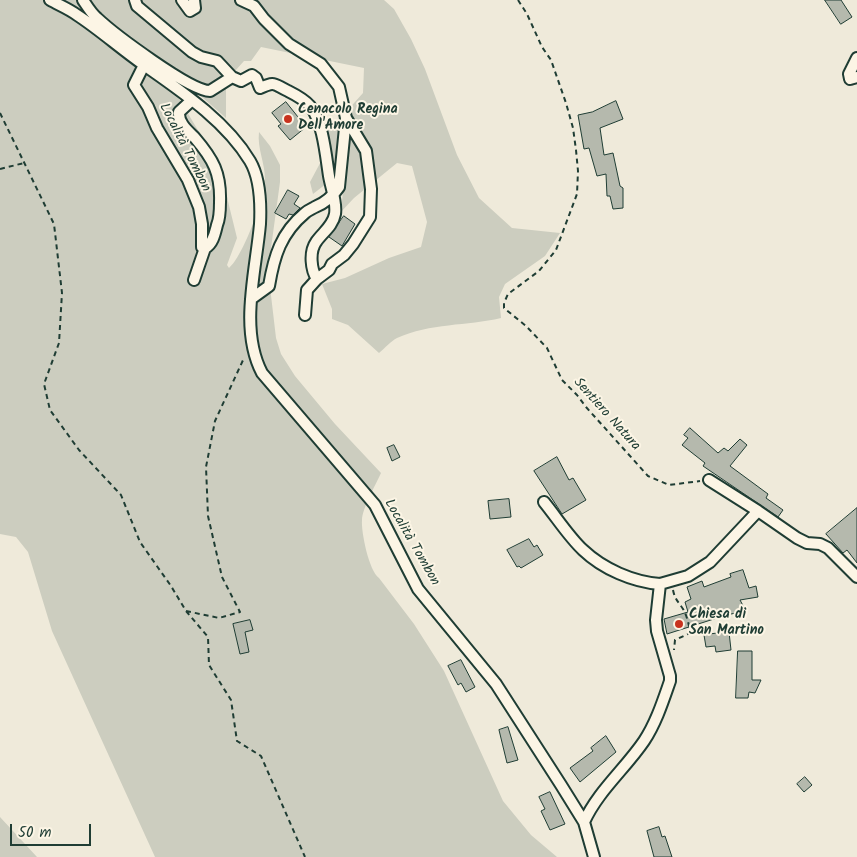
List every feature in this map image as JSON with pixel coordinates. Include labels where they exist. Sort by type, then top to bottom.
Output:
[{"type":"street","name":"Località Tombon","points":[[50,0],[76,14],[192,100],[240,147],[251,162],[257,178],[260,223],[251,298],[252,342],[256,362],[262,373],[375,505],[418,589],[496,684],[584,822],[594,857]]},
{"type":"street","points":[[83,0],[97,18],[120,37],[168,71],[197,88],[210,91],[232,77]]},
{"type":"street","points":[[135,0],[137,6],[192,52],[201,57],[218,61],[232,77],[241,81],[252,75],[256,78],[260,88],[268,83],[273,83],[298,96],[310,106],[319,122],[334,195],[335,213],[324,234],[315,243],[313,250],[312,262],[314,275],[317,279]]},
{"type":"street","points":[[182,0],[190,11],[195,8],[194,0]]},
{"type":"street","points":[[241,0],[254,6],[289,44],[321,64],[339,87],[346,118],[366,151],[371,189],[370,217],[344,255],[332,264],[329,270],[307,290],[305,315]]},
{"type":"street","points":[[857,58],[850,74],[850,79],[857,77]]},
{"type":"street","name":"Località Tombon","points":[[144,65],[134,85],[188,180],[199,207],[202,224],[201,240],[202,247],[204,248]]},
{"type":"street","name":"Località Tombon","points":[[192,100],[179,112],[178,116],[184,127],[216,166],[221,186],[219,221],[213,238],[208,247],[204,248],[194,280]]},
{"type":"street","points":[[251,298],[269,286],[272,266],[282,239],[306,212],[334,195],[339,187],[346,118]]},
{"type":"street","points":[[709,480],[797,538],[807,543],[820,544],[828,548],[857,577]]},
{"type":"street","points":[[544,502],[582,550],[621,574],[646,583],[660,584],[688,576],[710,562],[758,511]]},
{"type":"street","points":[[584,822],[591,806],[651,730],[670,680],[657,631],[656,620],[660,584]]},
{"type":"path","name":"Sentiero Natura","points":[[518,0],[527,14],[542,47],[551,60],[566,103],[573,128],[578,171],[577,194],[556,250],[540,271],[508,294],[504,308],[526,326],[547,348],[562,380],[648,476],[669,485],[709,480]]},
{"type":"path","points":[[0,113],[54,224],[62,293],[59,343],[44,384],[50,410],[79,450],[121,495],[140,542],[186,610],[208,637],[209,665],[231,700],[237,741],[261,756],[305,857]]},
{"type":"path","points":[[0,169],[24,163]]},
{"type":"path","points":[[186,610],[219,618],[240,612],[222,576],[208,516],[206,467],[215,421],[244,359]]},
{"type":"path","points":[[667,667],[675,640],[690,632],[684,610],[675,599],[672,581]]},
{"type":"shaded area","points":[[0,0],[384,0],[394,9],[411,39],[425,69],[457,155],[479,198],[512,228],[560,233],[545,256],[505,284],[499,297],[501,318],[435,327],[410,333],[395,339],[379,353],[348,325],[332,319],[332,309],[322,284],[345,278],[389,258],[421,247],[427,222],[412,166],[397,163],[354,198],[339,214],[342,188],[336,174],[333,174],[331,180],[313,194],[310,182],[326,152],[328,132],[363,93],[364,68],[261,47],[251,61],[244,61],[226,81],[226,118],[171,70],[162,70],[199,132],[225,189],[237,238],[227,265],[229,268],[235,262],[247,239],[264,187],[265,173],[259,144],[259,132],[270,146],[280,165],[280,182],[268,270],[276,338],[281,354],[295,376],[335,424],[381,473],[367,503],[362,520],[364,542],[372,568],[414,624],[444,671],[503,801],[531,835],[557,857],[155,857],[52,631],[28,552],[16,537],[0,534]]},
{"type":"shaded area","points":[[0,817],[37,857],[0,857]]},
{"type":"building","points":[[825,0],[841,0],[852,17],[841,24]]},
{"type":"building","points":[[616,101],[623,119],[600,128],[604,155],[613,153],[620,186],[623,188],[623,208],[613,209],[610,196],[607,196],[606,174],[597,176],[589,148],[584,149],[578,115],[592,112]]},
{"type":"building","name":"Cenacolo Regina Dell'Amore","points":[[286,102],[306,127],[290,140],[278,126],[281,124],[272,113]]},
{"type":"building","points":[[288,190],[299,196],[294,204],[300,208],[293,215],[289,214],[286,219],[275,213]]},
{"type":"building","points":[[344,216],[355,224],[342,246],[329,237]]},
{"type":"building","points":[[690,428],[718,453],[724,448],[728,451],[740,439],[747,445],[730,466],[768,494],[766,498],[783,510],[778,517],[703,466],[705,463],[682,445],[688,438],[684,435]]},
{"type":"building","points":[[394,445],[400,457],[392,461],[387,448]]},
{"type":"building","points":[[557,457],[569,480],[573,478],[586,500],[562,514],[534,471]]},
{"type":"building","points":[[509,499],[511,517],[490,519],[488,501]]},
{"type":"building","points":[[857,508],[857,563],[847,550],[843,553],[826,534]]},
{"type":"building","points":[[529,539],[534,547],[537,545],[543,555],[521,568],[517,567],[507,550]]},
{"type":"building","points":[[743,570],[749,588],[756,586],[758,597],[740,600],[746,611],[716,617],[667,634],[664,619],[688,612],[685,602],[691,599],[687,587],[702,581],[704,587],[731,577],[730,574]]},
{"type":"building","points":[[250,620],[253,630],[245,632],[249,652],[240,654],[233,624]]},
{"type":"building","points":[[729,632],[731,650],[716,652],[715,646],[706,647],[704,635]]},
{"type":"building","points":[[738,651],[752,651],[752,680],[761,680],[755,693],[749,692],[748,698],[736,698]]},
{"type":"building","points":[[461,660],[475,687],[466,692],[461,683],[458,685],[448,666]]},
{"type":"building","points":[[508,727],[518,760],[507,763],[499,730]]},
{"type":"building","points":[[606,736],[616,752],[580,782],[570,768],[593,751],[591,748]]},
{"type":"building","points":[[805,777],[812,785],[804,792],[797,784]]},
{"type":"building","points":[[550,792],[565,824],[550,830],[541,811],[545,809],[539,797]]},
{"type":"building","points":[[659,827],[662,837],[665,836],[672,857],[654,857],[647,831]]},
{"type":"place","name":"Cenacolo Regina Dell'Amore","points":[[288,119]]},
{"type":"place","name":"Chiesa di San Martino","points":[[679,624]]}]
